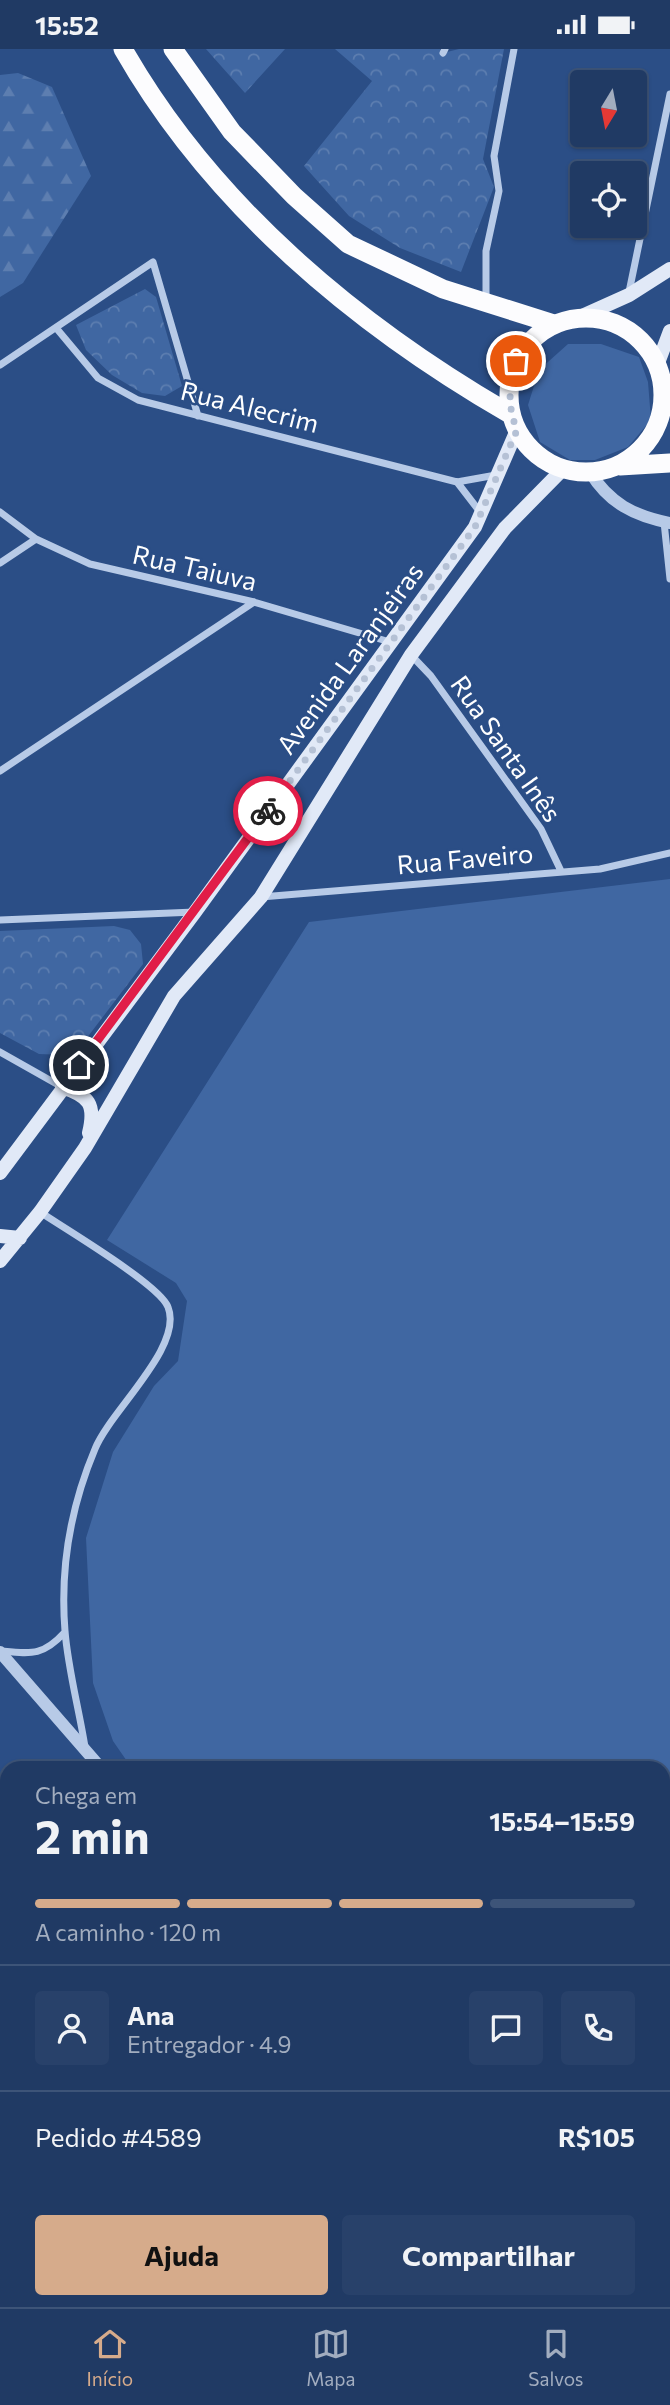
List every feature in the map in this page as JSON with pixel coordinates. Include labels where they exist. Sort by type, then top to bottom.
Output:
[{"type":"highway","points":[[123,49],[144,86],[186,145],[272,238],[397,342],[514,422],[536,454],[563,469],[590,472],[670,463]]},
{"type":"highway","points":[[173,49],[232,132],[294,196],[348,244],[443,289],[486,300],[554,324]]},
{"type":"highway","points":[[514,422],[509,387],[516,361],[532,339],[554,324],[580,317],[612,321],[639,338],[658,363],[667,388],[663,412],[653,435],[637,454],[616,467]]},
{"type":"main road","points":[[580,317],[629,295],[670,269]]},
{"type":"main road","points":[[658,363],[670,331]]},
{"type":"main road","name":"Avenida Laranjeiras","points":[[0,1173],[195,912],[475,527],[499,474],[514,422]]},
{"type":"main road","name":"Avenida Laranjeiras","points":[[0,1261],[40,1212],[85,1148],[174,996],[261,897],[411,655],[505,528],[563,469]]},
{"type":"main road","points":[[62,1087],[81,1093],[90,1104],[93,1117],[85,1148]]},
{"type":"main road","points":[[0,1236],[20,1238]]},
{"type":"street","points":[[486,300],[486,251],[499,191],[494,156],[514,49]]},
{"type":"street","points":[[629,295],[670,94]]},
{"type":"street","points":[[0,365],[153,262],[198,417]]},
{"type":"street","name":"Rua Alecrim","points":[[57,329],[98,378],[138,400],[457,482],[499,474]]},
{"type":"street","points":[[590,472],[603,493],[624,509],[667,522],[670,579]]},
{"type":"street","points":[[457,482],[481,514]]},
{"type":"street","name":"Rua Taiuva","points":[[0,512],[36,539],[90,564],[254,602],[390,642]]},
{"type":"street","points":[[0,563],[36,539]]},
{"type":"street","points":[[0,771],[254,602]]},
{"type":"street","name":"Rua Santa Inês","points":[[411,655],[431,676],[541,829],[561,871]]},
{"type":"street","name":"Rua Faveiro","points":[[261,897],[600,869],[670,853]]},
{"type":"street","points":[[0,920],[195,912]]},
{"type":"street","points":[[0,1052],[62,1087]]},
{"type":"street","points":[[40,1212],[149,1286],[168,1306],[170,1331],[159,1354],[119,1406],[95,1447],[78,1497],[65,1554],[65,1632],[86,1751]]},
{"type":"street","points":[[0,1651],[33,1654],[53,1645],[65,1632]]},
{"type":"street","points":[[0,1651],[95,1761]]},
{"type":"green space","points":[[206,49],[285,49],[245,93]]},
{"type":"green space","points":[[335,49],[440,49],[443,53],[459,49],[504,49],[483,159],[494,187],[461,272],[400,248],[349,216],[304,166],[372,81]]},
{"type":"green space","points":[[18,73],[52,87],[91,176],[23,283],[0,297],[0,75]]},
{"type":"green space","points":[[145,289],[156,297],[182,386],[165,396],[142,393],[112,375],[86,350],[76,325]]},
{"type":"green space","points":[[568,344],[601,344],[639,357],[648,382],[651,420],[628,447],[595,460],[570,460],[540,442],[528,405],[539,370]]},
{"type":"green space","points":[[670,879],[670,1761],[127,1761],[113,1741],[93,1683],[86,1538],[113,1452],[154,1386],[178,1361],[187,1301],[176,1283],[107,1240],[309,922]]},
{"type":"green space","points":[[114,926],[130,930],[141,944],[143,964],[83,1043],[67,1055],[39,1054],[0,1033],[0,931]]},
{"type":"way so far","points":[[268,811],[475,527],[517,430],[510,414],[509,387],[516,361]]},
{"type":"route","points":[[79,1065],[268,811]]}]
